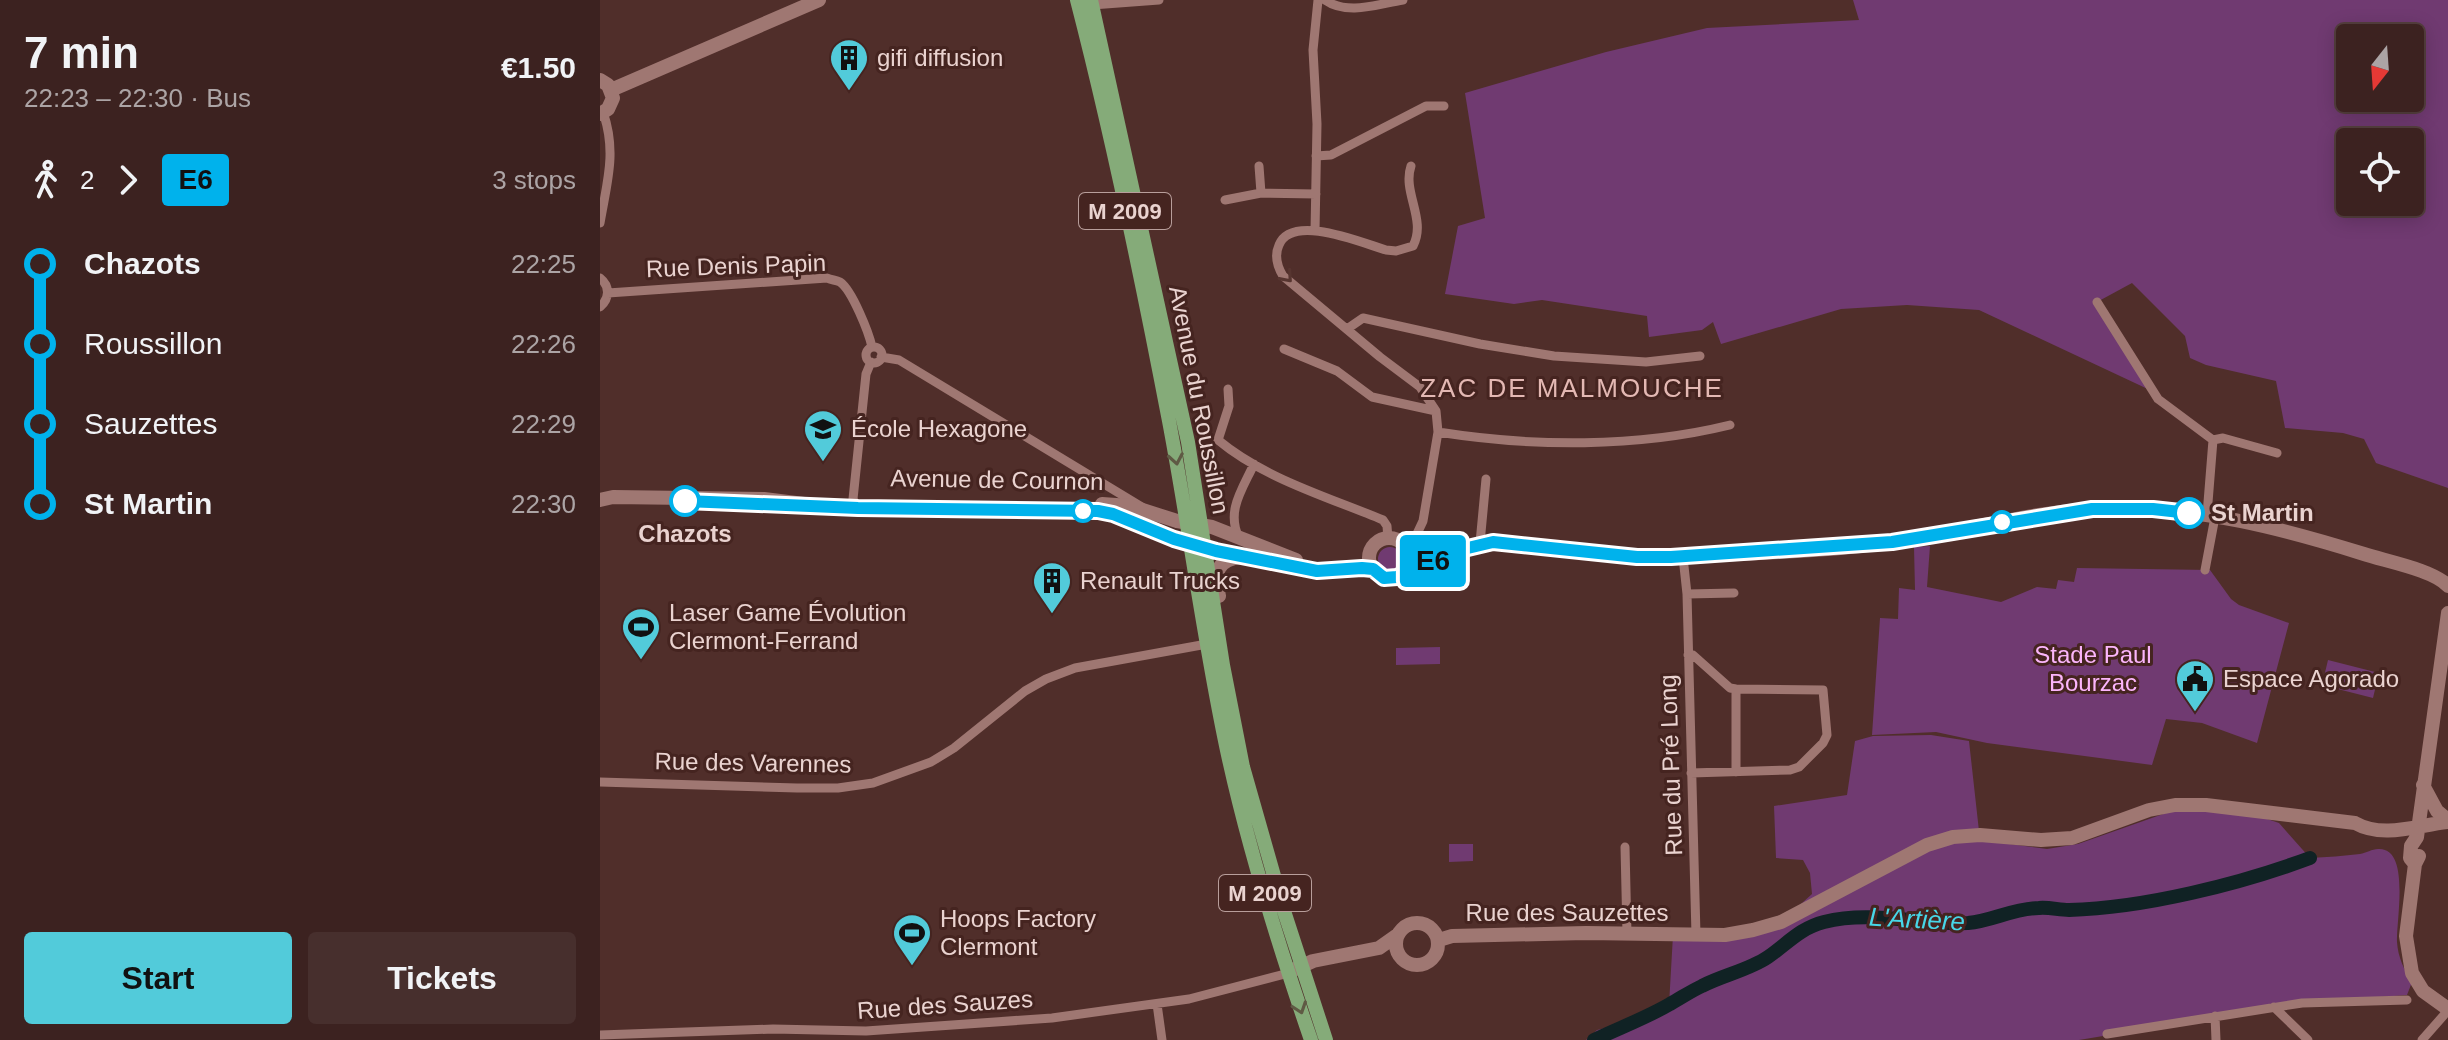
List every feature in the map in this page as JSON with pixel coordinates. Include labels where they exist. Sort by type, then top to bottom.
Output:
[{"type":"main road","points":[[602,113],[612,104],[606,85],[819,0]]},
{"type":"main road","name":"Avenue du Roussillon","points":[[1077,0],[1119,182],[1182,497],[1194,524]]},
{"type":"main road","name":"Avenue du Roussillon","points":[[1092,2],[1188,442],[1207,644],[1225,708],[1245,827],[1295,969],[1326,1040]]},
{"type":"main road","name":"Avenue de Cournon","points":[[600,492],[1106,512],[1128,507],[1239,538],[1311,565],[1371,563]]},
{"type":"main road","name":"Avenue de Cournon","points":[[600,500],[613,497],[666,497],[798,502],[828,507],[856,503]]},
{"type":"main road","points":[[1148,511],[1171,510],[1182,497]]},
{"type":"main road","name":"Avenue de Cournon","points":[[1128,507],[1196,547],[1317,571],[1371,563]]},
{"type":"main road","points":[[1442,555],[1397,577],[1387,578],[1371,563],[1376,544],[1388,539],[1397,540],[1407,550],[1424,557],[1442,555],[1480,543],[1510,543],[1637,557],[1683,557],[1892,542],[2092,509],[2153,509],[2261,525],[2436,577],[2448,586]]},
{"type":"main road","name":"Avenue du Roussillon","points":[[1196,547],[1214,590],[1225,708]]},
{"type":"main road","points":[[1404,572],[1409,561],[1407,550]]},
{"type":"main road","points":[[1232,742],[1237,711],[1214,590],[1223,562],[1246,556]]},
{"type":"main road","points":[[2447,1009],[2433,996],[2431,986],[2412,962],[2406,936],[2415,864],[2410,858],[2448,613]]},
{"type":"main road","points":[[2415,837],[2444,818],[2423,785]]},
{"type":"main road","name":"Rue des Sauzettes","points":[[1439,940],[1464,935],[1725,935],[1753,930],[1781,922],[1927,845],[1953,837],[2072,838],[2149,810],[2175,805],[2206,805],[2355,823],[2361,827],[2397,827],[2415,837]]},
{"type":"main road","points":[[2397,827],[2420,809]]},
{"type":"main road","points":[[2415,837],[2448,829]]},
{"type":"main road","points":[[1295,969],[1379,948],[1403,928],[1419,924],[1430,926],[1439,940],[1435,956],[1423,962],[1403,961],[1396,952],[1396,936]]},
{"type":"main road","points":[[1379,948],[1396,952]]},
{"type":"main road","name":"Avenue du Roussillon","points":[[1295,969],[1311,1040]]},
{"type":"street","points":[[1092,2],[1159,0]]},
{"type":"street","points":[[1315,231],[1313,50],[1318,0]]},
{"type":"street","points":[[1325,0],[1334,6],[1349,9],[1403,0]]},
{"type":"street","points":[[1316,156],[1331,155],[1426,106],[1444,106]]},
{"type":"street","points":[[600,223],[612,156],[610,133],[602,113]]},
{"type":"street","points":[[1259,166],[1261,193]]},
{"type":"street","points":[[1407,550],[1421,529],[1438,432],[1436,411],[1420,387],[1400,374],[1283,276],[1276,255],[1282,240],[1298,230],[1315,231],[1396,251],[1413,246],[1418,232],[1407,177],[1411,166]]},
{"type":"street","points":[[1225,200],[1261,193],[1316,194]]},
{"type":"street","points":[[600,278],[608,293],[600,307]]},
{"type":"street","name":"Rue Denis Papin","points":[[608,293],[827,278],[840,282],[847,290],[870,335],[872,347]]},
{"type":"street","points":[[2097,302],[2158,399],[2213,440],[2223,438],[2277,453]]},
{"type":"street","points":[[1347,329],[1363,318],[1480,344],[1554,356],[1646,362],[1700,356]]},
{"type":"street","points":[[871,362],[866,354],[872,347],[879,349],[881,357]]},
{"type":"street","points":[[1284,349],[1337,371],[1372,397],[1436,411]]},
{"type":"street","points":[[871,362],[877,362],[881,357]]},
{"type":"street","points":[[881,357],[899,360],[1114,489],[1128,507]]},
{"type":"street","points":[[856,503],[866,374],[871,362]]},
{"type":"street","points":[[1228,389],[1229,406],[1218,440],[1254,464],[1383,520],[1388,539]]},
{"type":"street","points":[[1438,432],[1481,438],[1598,441],[1671,437],[1730,425]]},
{"type":"street","points":[[2205,570],[2211,516],[2213,440]]},
{"type":"street","points":[[1239,538],[1233,514],[1254,464]]},
{"type":"street","points":[[1480,543],[1486,479]]},
{"type":"street","name":"Rue du Pré Long","points":[[1683,557],[1687,594],[1696,935]]},
{"type":"street","points":[[1687,594],[1734,593]]},
{"type":"street","name":"Rue des Varennes","points":[[600,782],[797,788],[838,788],[873,783],[931,762],[954,748],[1025,691],[1046,679],[1075,668],[1207,644]]},
{"type":"street","points":[[1688,655],[1693,655],[1730,688],[1823,690],[1827,735],[1799,767],[1790,770],[1691,773]]},
{"type":"street","points":[[1736,689],[1736,772]]},
{"type":"street","points":[[1625,847],[1627,934]]},
{"type":"street","name":"Rue des Sauzes","points":[[600,1035],[773,1029],[866,1031],[1052,1018],[1189,999],[1295,969]]},
{"type":"street","points":[[2107,1034],[2274,1007],[2331,1001],[2407,1000]]},
{"type":"street","points":[[1157,1004],[1162,1040]]},
{"type":"street","points":[[2274,1007],[2308,1040]]},
{"type":"street","points":[[2422,1040],[2447,1009]]},
{"type":"street","points":[[2215,1016],[2216,1040]]},
{"type":"green space","points":[[1853,0],[2448,0],[2448,488],[2376,463],[2364,439],[2343,433],[2285,428],[2276,381],[2206,365],[2190,358],[2185,336],[2132,283],[2097,302],[2152,391],[1979,310],[1907,305],[1841,309],[1721,344],[1713,322],[1702,330],[1649,337],[1647,316],[1542,300],[1514,304],[1445,294],[1458,226],[1485,218],[1465,93],[1606,52],[1707,28],[1859,20]]},
{"type":"green space","name":"Stade Paul Bourzac","points":[[1930,546],[1927,587],[2001,602],[2037,587],[2056,589],[2058,580],[2074,582],[2077,568],[2210,570],[2239,605],[2289,623],[2257,743],[2202,723],[2166,719],[2152,765],[1987,743],[1936,732],[1872,735],[1880,618],[1898,619],[1899,588],[1915,590],[1914,547]]},
{"type":"green space","points":[[1390,547],[1401,554],[1402,559],[1395,570],[1390,571],[1379,564],[1378,559],[1385,548]]},
{"type":"green space","points":[[1440,647],[1440,664],[1396,665],[1396,648]]},
{"type":"green space","points":[[2328,660],[2379,673],[2373,698],[2322,685]]},
{"type":"green space","points":[[1931,735],[1969,741],[1980,840],[2047,849],[2078,844],[2166,813],[2206,805],[2238,809],[2279,823],[2310,858],[2360,854],[2376,849],[2388,852],[2395,860],[2400,887],[2397,942],[2402,963],[2412,982],[2407,995],[2302,1003],[2079,1040],[1586,1040],[1597,1030],[1636,1021],[1669,1005],[1673,935],[1781,922],[1812,894],[1810,873],[1803,860],[1776,858],[1774,806],[1847,795],[1855,741],[1873,736]]},
{"type":"green space","points":[[1449,844],[1473,844],[1473,861],[1449,862]]},
{"type":"waterway","name":"L'Artière","points":[[1594,1040],[1652,1014],[1710,982],[1761,962],[1801,932],[1824,922],[1860,917],[1968,923],[2030,909],[2069,910],[2128,905],[2223,885],[2310,858]]},
{"type":"bus line","name":"E6","points":[[685,501],[858,508],[1098,511],[1135,521],[1189,545],[1317,571],[1373,569],[1384,578],[1397,577],[1442,555],[1480,543],[1553,547],[1637,557],[1671,557],[1892,542],[2067,511],[2117,508],[2189,513]]},
{"type":"place","name":"gifi diffusion","points":[[849,92]]},
{"type":"place","name":"École Hexagone","points":[[823,463]]},
{"type":"place","name":"Chazots","points":[[685,501]]},
{"type":"place","name":"St Martin","points":[[2189,513]]},
{"type":"place","name":"Renault Trucks","points":[[1052,615]]},
{"type":"place","name":"Laser Game Évolution Clermont-Ferrand","points":[[641,661]]},
{"type":"place","name":"Espace Agorado","points":[[2195,713]]},
{"type":"place","name":"Hoops Factory Clermont","points":[[912,967]]},
{"type":"district","name":"ZAC DE MALMOUCHE","points":[[1572,388]]}]
